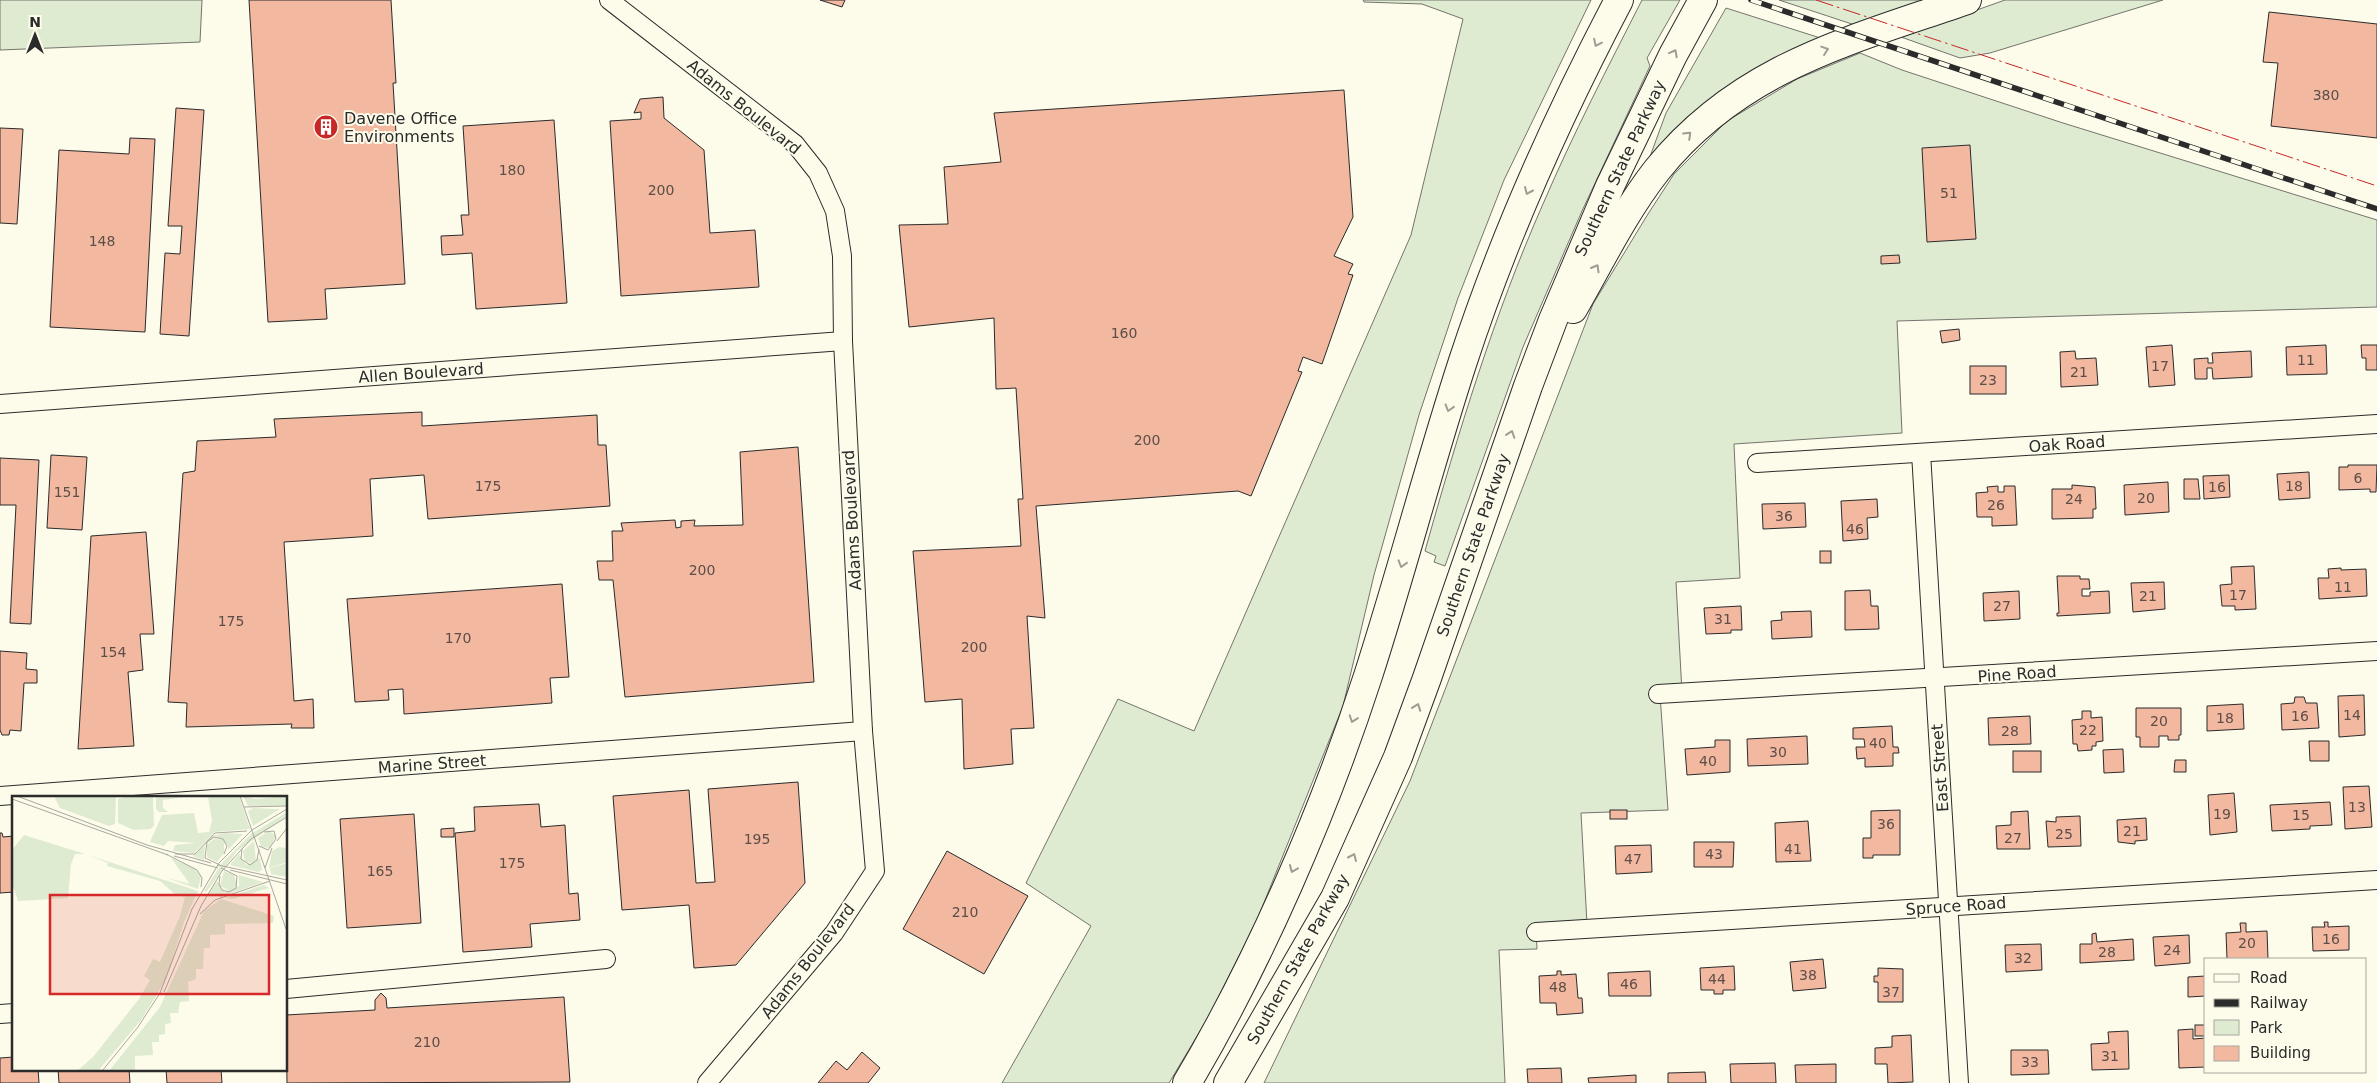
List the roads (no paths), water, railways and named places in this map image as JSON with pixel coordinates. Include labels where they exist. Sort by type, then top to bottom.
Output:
[{"type":"highway","points":[[1187,1083],[1260,943],[1342,751],[1369,674],[1463,361],[1487,293],[1513,225],[1543,158],[1619,0]]},
{"type":"highway","name":"Southern State Parkway","points":[[1228,1083],[1335,898],[1398,757],[1528,386],[1610,186],[1669,63],[1703,0]]},
{"type":"highway","points":[[1528,386],[1637,198],[1686,136],[1704,120],[1747,89],[1793,63],[1967,0]]},
{"type":"street","name":"Adams Boulevard","points":[[609,0],[795,144],[818,173],[835,211],[842,256],[843,341],[863,731],[875,871],[834,933],[708,1083]]},
{"type":"street","name":"Allen Boulevard","points":[[0,404],[843,341]]},
{"type":"street","name":"Oak Road","points":[[1757,463],[2377,424]]},
{"type":"street","name":"East Street","points":[[1921,453],[1959,1083]]},
{"type":"street","name":"Pine Road","points":[[1658,694],[1935,679],[2377,651]]},
{"type":"street","name":"Marine Street","points":[[0,796],[863,731]]},
{"type":"street","name":"Spruce Road","points":[[1536,932],[2377,880]]},
{"type":"street","points":[[288,989],[606,959]]},
{"type":"railway","points":[[1751,0],[2377,209]]},
{"type":"place","name":"Davene Office Environments","points":[[326,127]]}]
